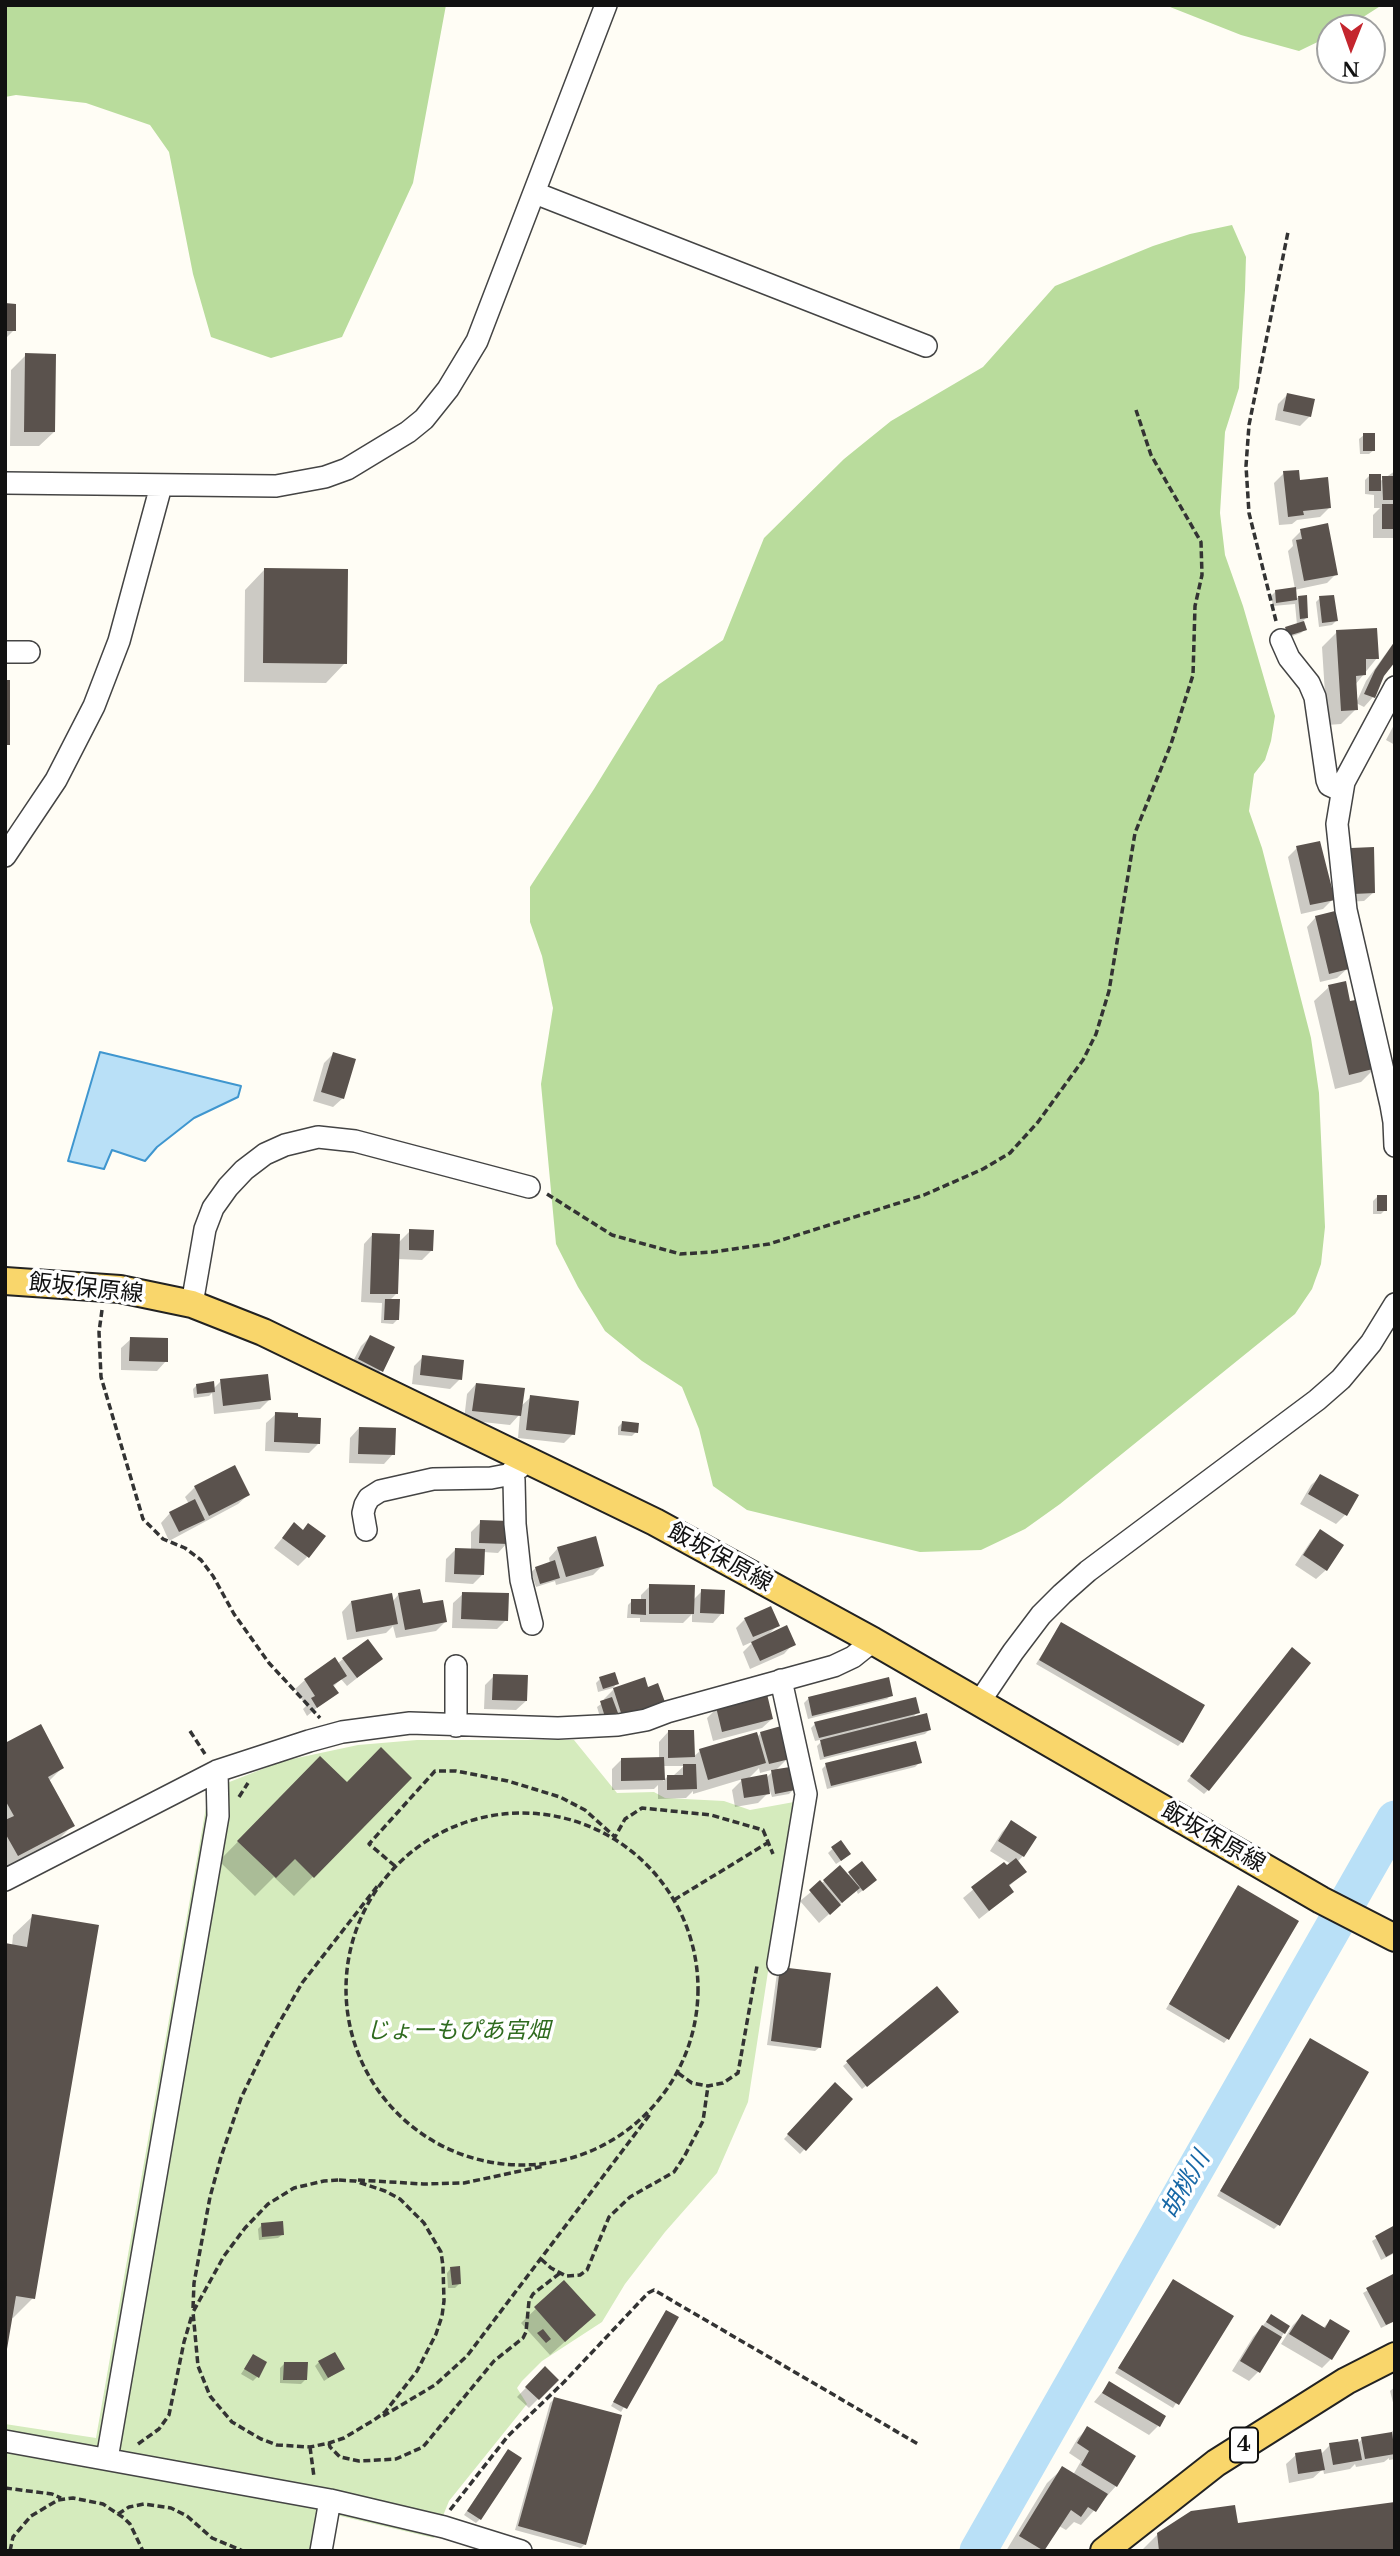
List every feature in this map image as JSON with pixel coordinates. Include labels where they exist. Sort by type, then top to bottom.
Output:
[{"type":"main road","name":"飯坂保原線","points":[[5,1281],[120,1289],[192,1304],[263,1332],[518,1465],[655,1522],[873,1641],[1321,1900],[1395,1938]]},
{"type":"main road","name":"4","points":[[1104,2551],[1216,2463],[1346,2381],[1395,2356]]},
{"type":"street","points":[[5,483],[276,486],[325,478],[347,469],[408,432],[424,419],[448,389],[477,341],[606,5]]},
{"type":"street","points":[[535,193],[926,346]]},
{"type":"street","points":[[5,856],[56,780],[93,706],[119,641],[161,486]]},
{"type":"street","points":[[1281,640],[1289,658],[1309,683],[1315,697],[1329,785],[1342,790]]},
{"type":"street","points":[[5,652],[29,652]]},
{"type":"street","points":[[1395,687],[1344,782],[1338,824],[1346,911],[1393,1114],[1395,1146]]},
{"type":"street","points":[[192,1304],[205,1229],[213,1209],[244,1170],[265,1154],[285,1145],[318,1138],[355,1141],[529,1187]]},
{"type":"street","points":[[978,1704],[1013,1651],[1041,1615],[1062,1594],[1088,1571],[1333,1386],[1371,1343],[1395,1304]]},
{"type":"street","points":[[366,1530],[363,1513],[365,1505],[369,1498],[380,1491],[417,1481],[491,1478],[518,1465]]},
{"type":"street","points":[[518,1465],[514,1480],[515,1524],[521,1580],[532,1625]]},
{"type":"street","points":[[5,1880],[217,1771],[333,1735],[410,1723],[558,1728],[618,1725],[646,1720],[834,1667],[853,1657],[873,1641]]},
{"type":"street","points":[[456,1666],[456,1726]]},
{"type":"street","points":[[768,1961],[806,1794],[781,1680]]},
{"type":"street","points":[[107,2459],[218,1816],[217,1771]]},
{"type":"street","points":[[5,2441],[330,2500],[444,2528],[521,2551]]},
{"type":"street","points":[[321,2551],[330,2500]]},
{"type":"path","points":[[1281,640],[1249,513],[1246,475],[1249,425],[1288,232]]},
{"type":"path","points":[[529,1187],[551,1195],[612,1235],[680,1254],[713,1252],[769,1244],[924,1195],[983,1170],[1010,1153],[1038,1122],[1083,1060],[1096,1034],[1109,991],[1135,833],[1171,744],[1192,674],[1195,606],[1202,575],[1201,542],[1152,455],[1136,410]]},
{"type":"path","points":[[106,1288],[99,1332],[101,1377],[143,1518],[163,1539],[185,1548],[201,1560],[234,1615],[269,1663],[328,1725],[333,1735]]},
{"type":"path","points":[[382,1881],[302,1983],[282,2015],[247,2085],[221,2157],[210,2197],[194,2283],[193,2312],[198,2366],[210,2396],[232,2422],[261,2440],[277,2445],[310,2448],[344,2438],[419,2396],[451,2372],[467,2356],[663,2097],[678,2073],[694,2033],[699,1985],[691,1937],[674,1900],[656,1875],[585,1810],[560,1797],[508,1781],[456,1771],[435,1771],[369,1844],[395,1866]]},
{"type":"path","points":[[238,1799],[254,1774]]},
{"type":"path","points":[[615,1837],[625,1819],[636,1811],[652,1808],[711,1815],[763,1830],[774,1859]]},
{"type":"path","points":[[563,2161],[515,2166],[467,2157],[445,2148],[405,2121],[387,2104],[362,2064],[353,2041],[345,1993],[351,1945],[369,1901],[395,1866],[437,1835],[459,1825],[505,1814],[529,1813],[577,1822],[615,1837]]},
{"type":"path","points":[[674,1900],[769,1842]]},
{"type":"path","points":[[678,2073],[692,2083],[708,2086],[723,2084],[738,2073],[768,1961]]},
{"type":"path","points":[[541,2259],[560,2273],[580,2276],[587,2270],[608,2217],[630,2197],[674,2172],[703,2121],[708,2086]]},
{"type":"path","points":[[136,2445],[159,2429],[169,2415],[193,2312],[224,2256],[268,2204],[294,2188],[316,2182],[339,2180],[423,2185],[464,2183],[518,2174],[586,2154],[618,2137],[646,2115],[663,2097]]},
{"type":"path","points":[[339,2180],[355,2181],[385,2191],[413,2210],[434,2237],[441,2252],[444,2301],[436,2334],[417,2371],[385,2412],[374,2420]]},
{"type":"path","points":[[329,2443],[330,2448],[340,2456],[359,2461],[396,2459],[424,2447],[494,2361],[523,2338],[533,2294],[560,2273]]},
{"type":"path","points":[[444,2528],[454,2502],[508,2436],[564,2382],[648,2293],[654,2290],[918,2444]]},
{"type":"path","points":[[131,2440],[144,2451]]},
{"type":"path","points":[[310,2448],[315,2484]]},
{"type":"path","points":[[5,2488],[52,2494],[63,2499]]},
{"type":"path","points":[[10,2551],[13,2537],[31,2515],[49,2504],[73,2498],[103,2504],[117,2514],[130,2524],[143,2551]]},
{"type":"path","points":[[117,2514],[129,2507],[144,2504],[171,2508],[187,2516],[212,2538],[243,2551]]},
{"type":"green space","points":[[5,5],[446,5],[413,183],[342,337],[271,358],[211,337],[193,274],[169,152],[150,125],[86,103],[16,95],[5,97]]},
{"type":"green space","points":[[1165,5],[1382,5],[1368,14],[1316,14],[1316,43],[1299,51],[1241,35]]},
{"type":"green space","points":[[1232,225],[1246,257],[1245,290],[1239,388],[1225,432],[1220,513],[1225,555],[1275,716],[1265,760],[1254,774],[1249,811],[1262,848],[1311,1038],[1319,1093],[1325,1227],[1321,1264],[1312,1289],[1295,1314],[1060,1504],[1025,1529],[981,1550],[920,1552],[747,1510],[713,1486],[699,1429],[682,1387],[642,1361],[605,1331],[556,1244],[541,1084],[553,1008],[542,956],[530,922],[530,887],[658,685],[723,640],[764,538],[844,459],[891,421],[983,367],[1055,286],[1153,246]]},
{"type":"green space","name":"じょーもぴあ宮畑","points":[[417,1740],[574,1740],[617,1793],[654,1792],[665,1798],[724,1801],[750,1810],[794,1802],[748,2102],[717,2173],[665,2232],[625,2284],[602,2322],[542,2361],[522,2381],[517,2388],[527,2404],[449,2501],[434,2538],[336,2515],[325,2551],[5,2551],[5,2424],[96,2438],[209,1790],[283,1761],[358,1745]]},
{"type":"water","points":[[100,1052],[241,1086],[238,1097],[194,1118],[157,1147],[145,1161],[112,1150],[104,1169],[68,1161]]},
{"type":"building","points":[[5,303],[16,304],[16,331],[5,331]]},
{"type":"building","points":[[25,353],[56,354],[55,432],[24,432]]},
{"type":"building","points":[[1287,393],[1315,399],[1311,417],[1283,411]]},
{"type":"building","points":[[1363,433],[1375,433],[1375,451],[1363,451]]},
{"type":"building","points":[[1299,470],[1300,480],[1328,477],[1331,508],[1303,511],[1304,515],[1288,517],[1283,471]]},
{"type":"building","points":[[1369,474],[1381,474],[1381,491],[1369,491]]},
{"type":"building","points":[[1382,476],[1395,476],[1395,500],[1383,500]]},
{"type":"building","points":[[1382,504],[1395,504],[1395,529],[1382,529]]},
{"type":"building","points":[[1328,523],[1338,575],[1304,581],[1296,540],[1302,539],[1300,529]]},
{"type":"building","points":[[264,568],[348,569],[347,664],[263,663]]},
{"type":"building","points":[[1296,587],[1297,600],[1276,603],[1275,590]]},
{"type":"building","points":[[1307,595],[1308,618],[1300,619],[1298,596]]},
{"type":"building","points":[[1334,595],[1338,621],[1322,623],[1319,596]]},
{"type":"building","points":[[1304,621],[1307,630],[1288,636],[1285,627]]},
{"type":"building","points":[[1377,628],[1379,659],[1366,659],[1366,675],[1356,676],[1358,710],[1341,711],[1336,630]]},
{"type":"building","points":[[1395,641],[1395,662],[1384,676],[1375,698],[1364,694],[1375,670]]},
{"type":"building","points":[[5,680],[10,680],[10,745],[5,745]]},
{"type":"building","points":[[1320,841],[1335,900],[1310,905],[1296,846]]},
{"type":"building","points":[[1374,847],[1375,893],[1353,894],[1351,848]]},
{"type":"building","points":[[1335,911],[1349,969],[1329,974],[1315,916]]},
{"type":"building","points":[[1346,981],[1350,1001],[1361,999],[1377,1068],[1349,1075],[1328,985]]},
{"type":"building","points":[[333,1052],[356,1059],[344,1099],[321,1092]]},
{"type":"building","points":[[1377,1195],[1387,1195],[1387,1211],[1377,1211]]},
{"type":"building","points":[[409,1229],[434,1230],[433,1251],[409,1250]]},
{"type":"building","points":[[372,1233],[400,1234],[398,1294],[370,1294]]},
{"type":"building","points":[[385,1299],[400,1299],[399,1320],[384,1320]]},
{"type":"building","points":[[370,1335],[395,1347],[383,1372],[358,1359]]},
{"type":"building","points":[[130,1337],[168,1338],[168,1362],[129,1361]]},
{"type":"building","points":[[422,1355],[464,1360],[462,1380],[420,1375]]},
{"type":"building","points":[[268,1374],[271,1400],[223,1406],[220,1379]]},
{"type":"building","points":[[214,1381],[215,1392],[197,1394],[196,1384]]},
{"type":"building","points":[[476,1383],[525,1388],[521,1416],[472,1411]]},
{"type":"building","points":[[530,1395],[579,1401],[575,1435],[526,1430]]},
{"type":"building","points":[[275,1412],[321,1418],[320,1444],[274,1442]]},
{"type":"building","points":[[622,1421],[639,1423],[638,1433],[621,1431]]},
{"type":"building","points":[[359,1427],[396,1428],[395,1455],[358,1454]]},
{"type":"building","points":[[235,1465],[250,1495],[209,1516],[194,1486]]},
{"type":"building","points":[[1320,1474],[1359,1495],[1347,1516],[1308,1494]]},
{"type":"building","points":[[195,1499],[205,1520],[179,1532],[169,1512]]},
{"type":"building","points":[[480,1520],[510,1521],[509,1544],[479,1543]]},
{"type":"building","points":[[294,1522],[303,1530],[308,1523],[326,1536],[309,1558],[282,1538]]},
{"type":"building","points":[[1320,1529],[1344,1545],[1327,1571],[1303,1555]]},
{"type":"building","points":[[596,1536],[604,1566],[566,1577],[557,1547]]},
{"type":"building","points":[[455,1548],[485,1549],[484,1575],[454,1574]]},
{"type":"building","points":[[555,1560],[560,1578],[540,1584],[535,1567]]},
{"type":"building","points":[[649,1584],[695,1585],[694,1614],[649,1614]]},
{"type":"building","points":[[420,1589],[423,1603],[443,1600],[447,1622],[405,1630],[398,1593]]},
{"type":"building","points":[[701,1589],[725,1590],[724,1614],[700,1613]]},
{"type":"building","points":[[462,1592],[509,1593],[508,1621],[461,1619]]},
{"type":"building","points":[[392,1593],[398,1624],[356,1632],[351,1601]]},
{"type":"building","points":[[631,1599],[646,1599],[646,1615],[631,1614]]},
{"type":"building","points":[[771,1606],[780,1626],[753,1637],[744,1618]]},
{"type":"building","points":[[1061,1622],[1205,1705],[1183,1743],[1039,1660]]},
{"type":"building","points":[[787,1625],[796,1645],[760,1661],[751,1642]]},
{"type":"building","points":[[368,1639],[383,1659],[357,1678],[342,1658]]},
{"type":"building","points":[[1292,1647],[1311,1663],[1209,1791],[1190,1776]]},
{"type":"building","points":[[335,1657],[347,1676],[333,1685],[339,1693],[317,1708],[311,1698],[315,1696],[304,1679]]},
{"type":"building","points":[[615,1672],[619,1684],[603,1689],[599,1677]]},
{"type":"building","points":[[493,1674],[528,1675],[527,1701],[492,1700]]},
{"type":"building","points":[[645,1677],[648,1687],[658,1683],[665,1702],[622,1716],[613,1688]]},
{"type":"building","points":[[889,1677],[893,1696],[812,1716],[808,1697]]},
{"type":"building","points":[[767,1694],[773,1719],[722,1732],[716,1707]]},
{"type":"building","points":[[612,1697],[618,1713],[605,1717],[600,1701]]},
{"type":"building","points":[[916,1697],[920,1713],[819,1738],[814,1722]]},
{"type":"building","points":[[927,1713],[931,1730],[824,1757],[820,1740]]},
{"type":"building","points":[[41,1724],[64,1768],[48,1777],[75,1826],[18,1856],[5,1833],[5,1820],[14,1816],[5,1800],[5,1743]]},
{"type":"building","points":[[781,1726],[790,1759],[769,1764],[760,1732]]},
{"type":"building","points":[[668,1730],[694,1730],[695,1757],[668,1758]]},
{"type":"building","points":[[757,1732],[766,1763],[708,1780],[699,1749]]},
{"type":"building","points":[[916,1741],[922,1763],[831,1786],[825,1763]]},
{"type":"building","points":[[381,1747],[412,1778],[314,1878],[295,1859],[276,1878],[237,1841],[320,1756],[347,1782]]},
{"type":"building","points":[[664,1757],[665,1780],[621,1781],[621,1758]]},
{"type":"building","points":[[683,1764],[696,1764],[697,1789],[667,1790],[667,1775],[683,1775]]},
{"type":"building","points":[[790,1767],[795,1790],[775,1794],[771,1770]]},
{"type":"building","points":[[767,1774],[770,1794],[744,1798],[741,1779]]},
{"type":"building","points":[[1011,1820],[1037,1837],[1024,1857],[998,1841]]},
{"type":"building","points":[[841,1840],[851,1854],[841,1861],[831,1847]]},
{"type":"building","points":[[1016,1858],[1027,1872],[1009,1885],[1014,1892],[989,1911],[971,1887],[1004,1862],[1007,1865]]},
{"type":"building","points":[[862,1861],[877,1880],[863,1891],[848,1872]]},
{"type":"building","points":[[840,1865],[860,1888],[842,1903],[823,1880]]},
{"type":"building","points":[[820,1880],[841,1905],[830,1915],[809,1890]]},
{"type":"building","points":[[1238,1885],[1299,1921],[1229,2040],[1169,2004]]},
{"type":"building","points":[[32,1914],[99,1925],[35,2299],[16,2296],[7,2349],[5,1943],[27,1947]]},
{"type":"building","points":[[780,1967],[831,1973],[821,2048],[771,2041]]},
{"type":"building","points":[[937,1986],[959,2012],[867,2087],[846,2061]]},
{"type":"building","points":[[1310,2038],[1369,2072],[1280,2226],[1220,2191]]},
{"type":"building","points":[[835,2082],[853,2099],[806,2151],[787,2134]]},
{"type":"building","points":[[283,2221],[284,2235],[262,2237],[261,2223]]},
{"type":"building","points":[[1395,2225],[1395,2252],[1386,2257],[1375,2236]]},
{"type":"building","points":[[460,2266],[461,2284],[452,2285],[450,2267]]},
{"type":"building","points":[[1395,2273],[1395,2321],[1386,2325],[1366,2288]]},
{"type":"building","points":[[1173,2279],[1234,2316],[1179,2405],[1118,2368]]},
{"type":"building","points":[[564,2280],[596,2315],[565,2342],[534,2307]]},
{"type":"building","points":[[666,2310],[679,2317],[627,2409],[613,2402]]},
{"type":"building","points":[[1271,2314],[1290,2326],[1285,2334],[1266,2322]]},
{"type":"building","points":[[1302,2314],[1325,2328],[1330,2319],[1350,2331],[1332,2360],[1289,2334]]},
{"type":"building","points":[[1262,2325],[1282,2337],[1260,2373],[1240,2361]]},
{"type":"building","points":[[543,2329],[551,2339],[546,2343],[537,2333]]},
{"type":"building","points":[[335,2352],[345,2369],[328,2378],[318,2361]]},
{"type":"building","points":[[253,2354],[267,2362],[259,2378],[244,2369]]},
{"type":"building","points":[[284,2362],[308,2362],[307,2380],[283,2380]]},
{"type":"building","points":[[545,2366],[559,2380],[539,2400],[525,2387]]},
{"type":"building","points":[[1109,2381],[1166,2416],[1160,2427],[1102,2393]]},
{"type":"building","points":[[554,2397],[622,2415],[586,2545],[518,2526]]},
{"type":"building","points":[[1087,2426],[1136,2456],[1117,2487],[1081,2465],[1089,2451],[1077,2443]]},
{"type":"building","points":[[1392,2432],[1395,2454],[1365,2459],[1361,2437]]},
{"type":"building","points":[[1358,2439],[1362,2460],[1333,2465],[1329,2443]]},
{"type":"building","points":[[508,2449],[522,2458],[481,2520],[467,2511]]},
{"type":"building","points":[[1321,2449],[1325,2470],[1298,2474],[1295,2453]]},
{"type":"building","points":[[1062,2466],[1108,2494],[1096,2512],[1088,2507],[1081,2517],[1071,2510],[1044,2551],[1019,2536]]},
{"type":"building","points":[[1395,2502],[1395,2551],[1159,2551],[1157,2533],[1191,2511],[1235,2505],[1238,2523]]},
{"type":"waterway","name":"胡桃川","points":[[978,2551],[1395,1819]]}]
